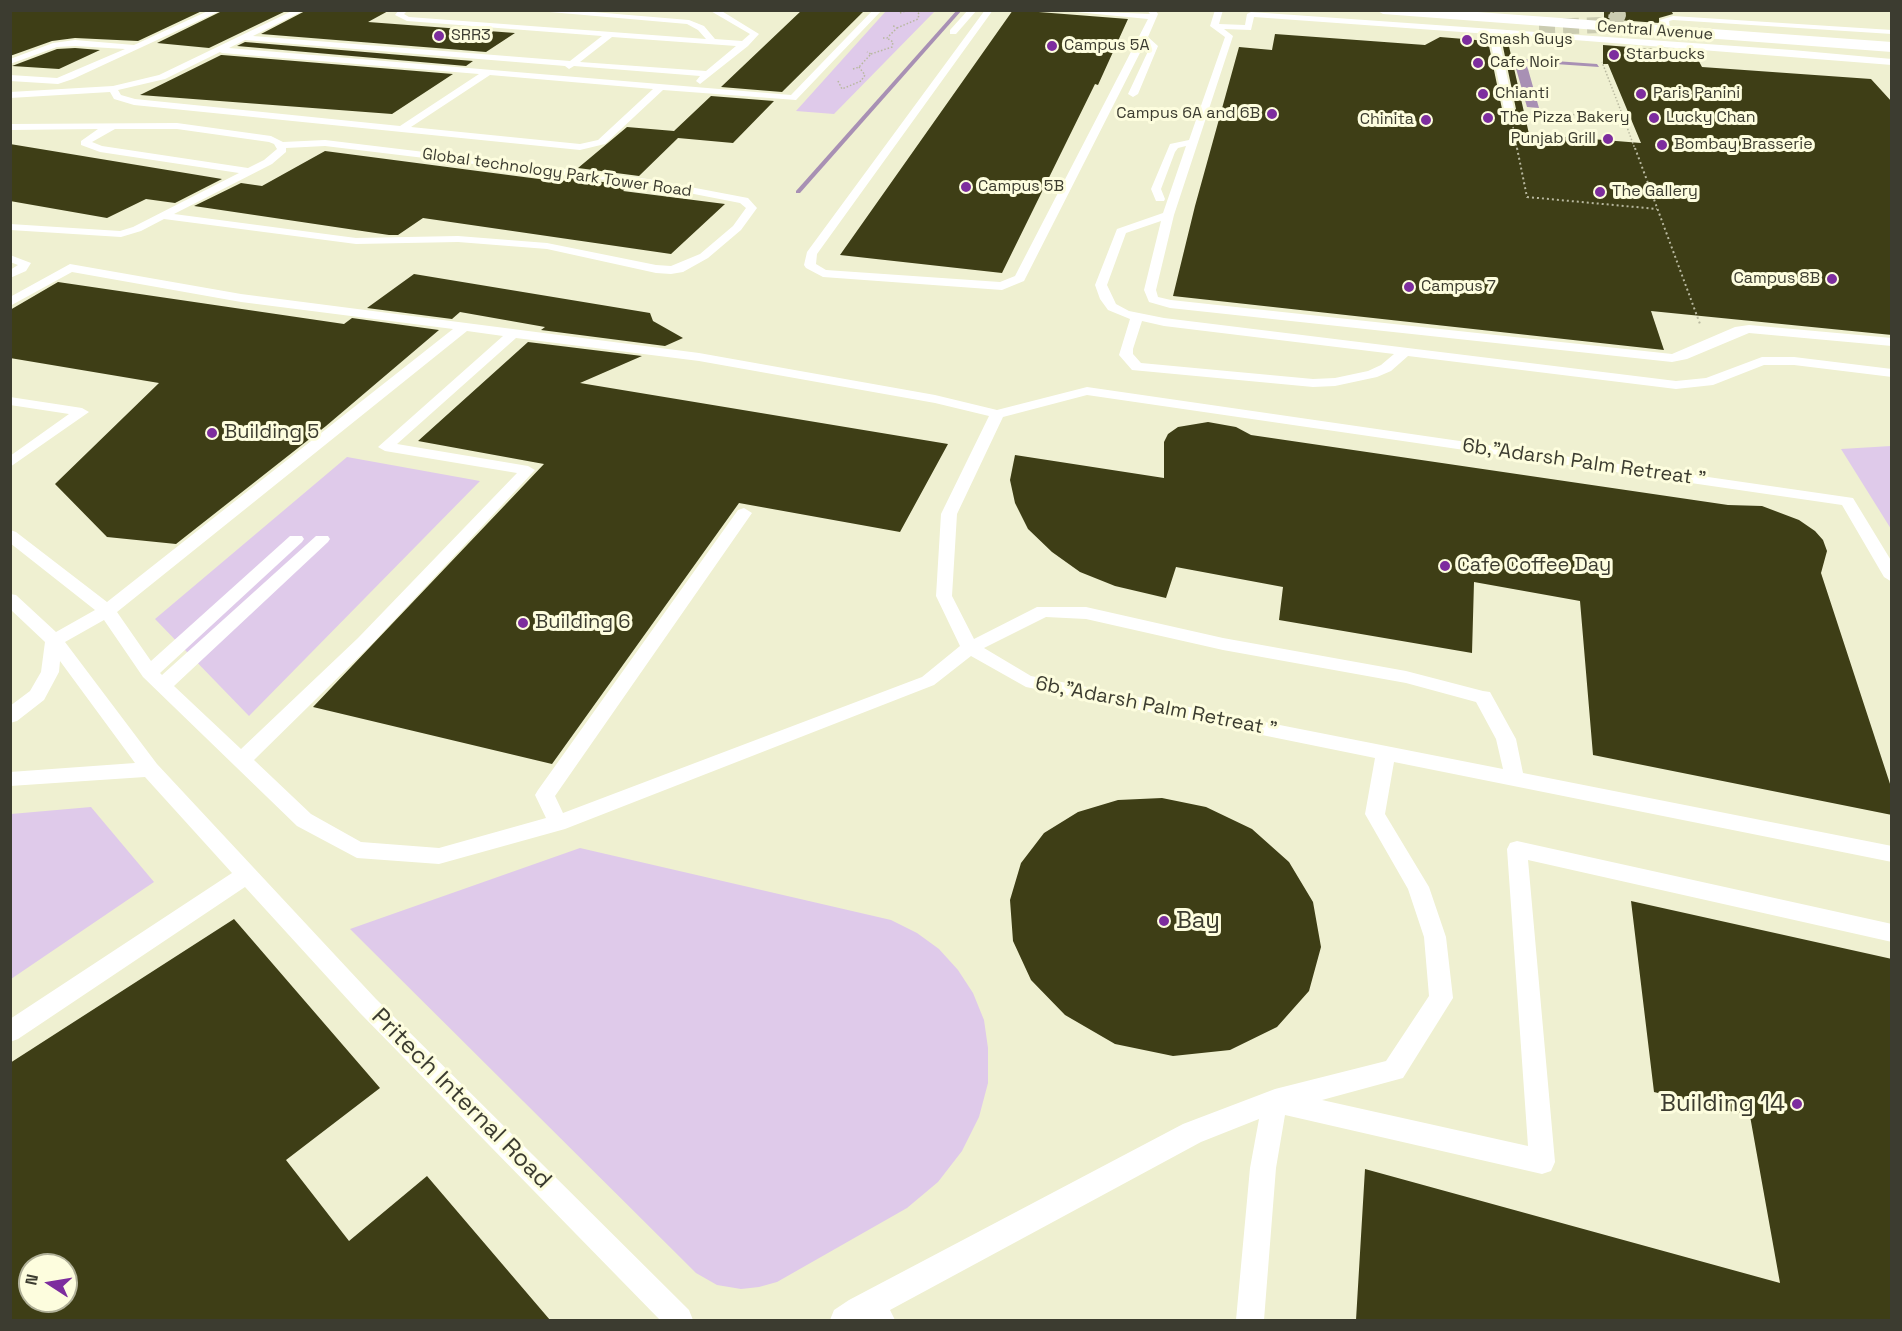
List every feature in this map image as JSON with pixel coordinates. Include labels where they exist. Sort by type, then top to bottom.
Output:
[{"type":"street","points":[[1360,10],[1379,16],[1539,27]]},
{"type":"street","name":"Central Avenue","points":[[1383,10],[1576,18]]},
{"type":"street","name":"Central Avenue","points":[[1452,10],[1576,18],[1595,25],[1764,41],[1892,47]]},
{"type":"street","name":"Central Avenue","points":[[1595,25],[1667,27],[1705,25],[1764,41],[1892,41]]},
{"type":"lane","points":[[46,93],[58,81],[218,10]]},
{"type":"lane","points":[[10,95],[113,89],[162,77],[301,10]]},
{"type":"lane","points":[[531,10],[689,22],[701,28],[712,41]]},
{"type":"lane","points":[[691,90],[755,34],[713,10]]},
{"type":"lane","points":[[222,50],[793,98],[878,10]]},
{"type":"lane","points":[[953,32],[973,10]]},
{"type":"lane","points":[[989,10],[811,254],[810,265],[823,273],[1002,286],[1020,278],[1144,38],[1152,14],[1059,10]]},
{"type":"lane","points":[[1214,26],[1219,10]]},
{"type":"lane","points":[[1338,20],[1340,10]]},
{"type":"lane","points":[[1696,10],[1705,25],[1892,32]]},
{"type":"lane","points":[[402,13],[440,12]]},
{"type":"lane","points":[[402,13],[407,19],[745,44]]},
{"type":"lane","points":[[1214,26],[1248,28],[1251,14],[1493,32],[1595,25]]},
{"type":"lane","points":[[1214,26],[1228,36],[1168,215],[1150,290],[1154,299],[1170,304],[1672,358],[1740,330],[1749,329],[1892,342]]},
{"type":"lane","points":[[1493,32],[1509,109]]},
{"type":"lane","points":[[553,77],[610,34]]},
{"type":"lane","points":[[245,38],[707,74]]},
{"type":"lane","points":[[1133,94],[1154,46],[1144,38]]},
{"type":"lane","points":[[1764,41],[1892,62]]},
{"type":"lane","points":[[10,62],[56,45],[75,43],[135,48]]},
{"type":"lane","points":[[402,129],[489,72]]},
{"type":"lane","points":[[10,78],[58,81]]},
{"type":"lane","points":[[113,89],[117,97],[134,102],[580,147],[601,142],[661,87]]},
{"type":"lane","points":[[10,139],[29,131],[51,126]]},
{"type":"lane","points":[[117,126],[79,142],[100,149],[248,171]]},
{"type":"lane","points":[[10,127],[177,126],[271,139],[281,145],[282,150],[278,155],[163,216],[122,234],[10,227]]},
{"type":"lane","points":[[29,131],[63,138]]},
{"type":"lane","points":[[1160,199],[1156,189],[1170,152],[1174,146],[1192,142]]},
{"type":"lane","name":"Global technology Park Tower Road","points":[[163,216],[356,241],[458,239],[547,246],[656,269],[671,270],[704,256],[737,228],[752,208],[744,200],[648,182],[325,143],[281,145]]},
{"type":"lane","points":[[1168,215],[1121,231],[1101,285],[1112,307],[1164,322],[1676,385],[1708,382],[1762,361],[1794,361],[1892,373]]},
{"type":"lane","points":[[10,258],[25,263],[22,268],[10,275]]},
{"type":"lane","points":[[10,302],[70,268],[241,298],[699,357],[935,399],[997,414],[949,514],[944,596],[970,648]]},
{"type":"lane","points":[[1137,316],[1126,349],[1126,355],[1137,367],[1313,383],[1335,382],[1372,374],[1386,368],[1405,352]]},
{"type":"lane","points":[[10,716],[38,695],[50,672],[54,640],[107,611],[464,327]]},
{"type":"lane","points":[[242,761],[364,642],[528,470],[385,447],[514,333]]},
{"type":"lane","name":"6b,\"Adarsh Palm Retreat \"","points":[[997,414],[1088,391],[1848,501],[1892,577]]},
{"type":"lane","points":[[10,401],[82,412],[10,463]]},
{"type":"lane","points":[[558,823],[545,795],[744,513]]},
{"type":"lane","points":[[10,535],[107,611],[155,680],[304,820],[357,850],[439,856],[558,823],[928,681],[970,648],[1043,611],[1086,613],[1223,644],[1406,677],[1483,697],[1506,739],[1515,780]]},
{"type":"lane","points":[[155,680],[296,539]]},
{"type":"lane","points":[[155,680],[322,539]]},
{"type":"lane","name":"Pritech Internal Road","points":[[10,599],[54,640],[150,769],[368,1006],[679,1320]]},
{"type":"lane","name":"6b,\"Adarsh Palm Retreat \"","points":[[970,648],[1026,681],[1892,854]]},
{"type":"lane","points":[[861,1317],[1191,1134],[1275,1101],[1394,1071],[1441,998],[1435,937],[1421,897],[1375,814],[1386,753]]},
{"type":"lane","points":[[10,779],[150,769]]},
{"type":"lane","points":[[1275,1101],[1542,1162],[1517,849],[1892,933]]},
{"type":"lane","points":[[10,1032],[247,874]]},
{"type":"lane","points":[[1250,1320],[1263,1168],[1275,1101]]},
{"type":"path","points":[[897,28],[918,19],[919,14],[916,10]]},
{"type":"path","points":[[1595,25],[1624,119],[1707,344]]},
{"type":"path","points":[[871,54],[892,47],[893,42],[887,38]]},
{"type":"path","points":[[842,89],[857,84],[864,78],[865,72],[859,67]]},
{"type":"path","points":[[1624,119],[1509,109],[1527,197],[1658,209]]},
{"type":"shaded area","points":[[886,11],[935,11],[834,114],[796,111]]},
{"type":"shaded area","points":[[1513,58],[1597,64],[1599,67],[1526,62],[1539,108],[1527,107]]},
{"type":"shaded area","points":[[1892,446],[1891,529],[1841,449]]},
{"type":"shaded area","points":[[347,457],[480,481],[249,716],[155,619]]},
{"type":"shaded area","points":[[91,807],[154,882],[11,979],[11,814]]},
{"type":"shaded area","points":[[580,848],[891,920],[917,933],[939,949],[958,970],[973,993],[984,1020],[988,1048],[988,1083],[979,1117],[962,1151],[938,1182],[907,1208],[777,1282],[741,1289],[717,1285],[696,1273],[350,929]]},
{"type":"building","points":[[10,10],[204,10],[138,41],[75,38],[52,41],[10,56]]},
{"type":"building","points":[[224,10],[288,10],[209,48],[157,43]]},
{"type":"building","name":"SRR3","points":[[307,10],[390,10],[368,22],[515,33],[486,52],[261,34]]},
{"type":"building","points":[[802,10],[865,10],[782,92],[721,87]]},
{"type":"building","name":"Campus 5B","points":[[1013,10],[1128,19],[1098,85],[1095,84],[1002,273],[840,255]]},
{"type":"building","points":[[1604,10],[1671,10],[1673,14],[1659,18],[1659,23],[1604,19]]},
{"type":"building","points":[[1275,34],[1425,45],[1440,37],[1488,41],[1502,109],[1510,114],[1516,109],[1502,42],[1508,42],[1529,134],[1641,143],[1608,64],[1603,64],[1603,45],[1694,52],[1702,67],[1871,79],[1892,102],[1892,335],[1651,311],[1664,350],[1173,296],[1239,47],[1272,50]]},
{"type":"building","points":[[245,42],[473,61],[466,66],[237,46]]},
{"type":"building","points":[[57,49],[100,50],[59,69],[12,66]]},
{"type":"building","points":[[221,55],[453,74],[392,114],[140,95]]},
{"type":"building","points":[[711,96],[774,101],[733,143],[678,138],[639,176],[578,168],[627,127],[674,131]]},
{"type":"building","points":[[10,144],[222,179],[175,203],[146,199],[107,218],[10,201]]},
{"type":"building","points":[[325,151],[562,182],[567,178],[629,185],[623,191],[725,204],[671,254],[423,218],[398,235],[389,235],[194,206],[241,183],[262,186]]},
{"type":"building","points":[[414,274],[650,313],[653,321],[683,338],[665,346],[541,330],[545,327],[460,312],[452,319],[367,308]]},
{"type":"building","name":"Building 5","points":[[58,282],[344,324],[352,318],[439,330],[326,426],[176,544],[107,537],[55,484],[159,383],[10,358],[10,310]]},
{"type":"building","name":"Building 6","points":[[528,342],[642,356],[580,383],[948,444],[900,532],[739,503],[552,764],[313,707],[544,464],[418,441]]},
{"type":"building","points":[[1208,422],[1236,427],[1251,435],[1728,505],[1762,506],[1799,520],[1815,531],[1823,540],[1827,551],[1821,573],[1892,790],[1892,815],[1593,755],[1580,601],[1474,582],[1472,653],[1279,620],[1283,587],[1176,567],[1166,598],[1115,586],[1080,572],[1052,552],[1028,529],[1015,503],[1010,480],[1015,455],[1164,478],[1164,442],[1168,434],[1178,427]]},
{"type":"building","name":"Bay","points":[[1162,798],[1206,807],[1252,829],[1289,862],[1313,902],[1321,947],[1309,991],[1277,1027],[1230,1050],[1173,1056],[1115,1044],[1065,1015],[1031,980],[1013,941],[1010,900],[1021,863],[1044,833],[1078,812],[1118,800]]},
{"type":"building","name":"Building 14","points":[[1631,901],[1892,959],[1892,1320],[1356,1320],[1365,1169],[1780,1283],[1750,1116],[1654,1092]]},
{"type":"building","points":[[234,919],[380,1088],[286,1160],[349,1241],[427,1176],[550,1320],[10,1320],[10,1063]]},
{"type":"waterway","points":[[798,192],[960,10]]},
{"type":"tunnel","points":[[1539,27],[1602,25],[1615,21],[1618,15],[1613,11]]},
{"type":"place","name":"SRR3","points":[[439,36]]},
{"type":"place","name":"Smash Guys","points":[[1467,40]]},
{"type":"place","name":"Campus 5A","points":[[1052,46]]},
{"type":"place","name":"Starbucks","points":[[1614,55]]},
{"type":"place","name":"Cafe Noir","points":[[1478,63]]},
{"type":"place","name":"Chianti","points":[[1483,94]]},
{"type":"place","name":"Paris Panini","points":[[1641,94]]},
{"type":"place","name":"Campus 6A and 6B","points":[[1272,114]]},
{"type":"place","name":"The Pizza Bakery","points":[[1488,118]]},
{"type":"place","name":"Lucky Chan","points":[[1654,118]]},
{"type":"place","name":"Chinita","points":[[1426,120]]},
{"type":"place","name":"Punjab Grill","points":[[1608,139]]},
{"type":"place","name":"Bombay Brasserie","points":[[1662,145]]},
{"type":"place","name":"Campus 5B","points":[[966,187]]},
{"type":"place","name":"The Gallery","points":[[1600,192]]},
{"type":"place","name":"Campus 8B","points":[[1832,279]]},
{"type":"place","name":"Campus 7","points":[[1409,287]]},
{"type":"place","name":"Building 5","points":[[212,433]]},
{"type":"place","name":"Cafe Coffee Day","points":[[1445,566]]},
{"type":"place","name":"Building 6","points":[[523,623]]},
{"type":"place","name":"Bay","points":[[1164,921]]},
{"type":"place","name":"Building 14","points":[[1797,1104]]}]
